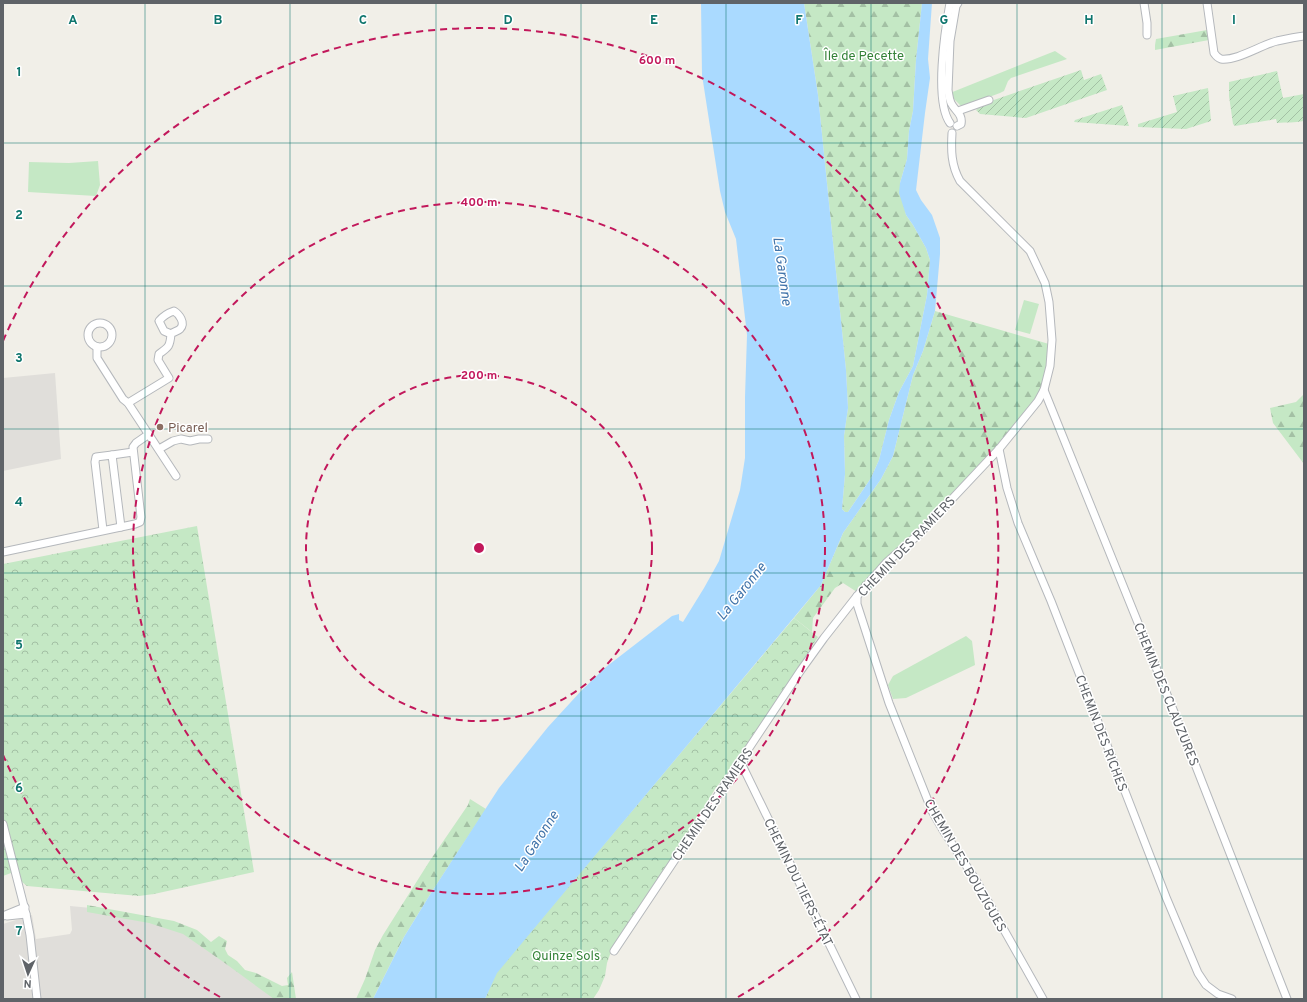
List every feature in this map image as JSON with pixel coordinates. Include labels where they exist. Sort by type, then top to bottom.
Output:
[{"type":"street","points":[[950,3],[943,49],[942,100],[945,114],[954,125],[961,124],[962,119],[958,111],[952,105],[948,90],[950,41],[956,6],[958,3]]},
{"type":"street","points":[[1144,3],[1147,35]]},
{"type":"street","points":[[1207,3],[1214,53],[1220,59],[1241,56],[1276,41],[1304,36]]},
{"type":"street","points":[[958,111],[989,100]]},
{"type":"street","name":"CHEMIN DES RAMIERS","points":[[614,951],[733,773],[742,765],[748,751],[801,670],[824,638],[857,596],[886,563],[919,534],[999,450],[1038,401],[1044,390],[1050,366],[1052,340],[1049,302],[1045,283],[1030,251],[960,181],[955,173],[951,153],[952,133],[956,131],[954,125]]},
{"type":"street","points":[[128,403],[169,378],[158,360],[159,354],[169,347],[171,334]]},
{"type":"street","points":[[97,347],[97,358],[176,476]]},
{"type":"street","name":"CHEMIN DES CLAUZURES","points":[[1044,390],[1195,764],[1286,999]]},
{"type":"street","points":[[3,552],[140,522],[141,517],[133,447],[136,443],[149,434]]},
{"type":"street","points":[[159,449],[173,441],[181,439],[190,441],[208,439]]},
{"type":"street","name":"CHEMIN DES RICHES","points":[[999,450],[1007,488],[1018,523],[1051,601],[1172,911],[1198,973],[1206,984],[1218,994],[1232,999]]},
{"type":"street","points":[[104,530],[95,462],[96,457],[133,452]]},
{"type":"street","points":[[112,455],[121,527]]},
{"type":"street","name":"CHEMIN DES BOUZIGUES","points":[[857,596],[857,604],[889,703],[932,811],[977,882],[1043,999]]},
{"type":"street","points":[[847,609],[853,609],[860,613]]},
{"type":"street","name":"CHEMIN DU TIERS-ÉTAT","points":[[742,765],[856,999]]},
{"type":"street","points":[[3,824],[30,935],[37,999]]},
{"type":"street","points":[[3,916],[25,910]]},
{"type":"shaded area","points":[[55,373],[61,459],[3,471],[3,378]]},
{"type":"shaded area","points":[[70,906],[102,909],[183,926],[256,980],[293,999],[3,999],[3,924],[32,915],[36,939],[70,934],[72,930]]},
{"type":"green space","name":"Île de Pecette","points":[[804,3],[922,3],[916,60],[913,111],[909,131],[907,159],[900,183],[906,215],[926,248],[930,260],[927,295],[913,366],[899,392],[889,420],[879,460],[871,478],[848,512],[845,512],[842,509],[845,474],[844,436],[848,408],[846,370],[818,95]]},
{"type":"green space","points":[[1207,30],[1209,40],[1155,50],[1156,39]]},
{"type":"green space","points":[[1055,51],[1067,59],[1011,78],[1008,81],[1004,91],[1000,93],[962,107],[950,95],[950,93]]},
{"type":"green space","points":[[1081,70],[1084,80],[1101,74],[1107,90],[1026,118],[980,114],[976,110],[985,103]]},
{"type":"green space","points":[[1277,71],[1283,98],[1304,94],[1304,121],[1277,123],[1276,119],[1235,126],[1233,124],[1229,96],[1229,82]]},
{"type":"green space","points":[[1208,88],[1211,121],[1186,129],[1138,127],[1138,124],[1177,112],[1173,96]]},
{"type":"green space","points":[[1122,105],[1129,126],[1074,122],[1075,120]]},
{"type":"green space","points":[[98,161],[100,185],[96,196],[28,192],[29,162],[69,163]]},
{"type":"green space","points":[[1024,300],[1039,304],[1030,334],[1015,330]]},
{"type":"green space","points":[[935,311],[1049,344],[1041,389],[1036,401],[997,447],[936,512],[883,561],[857,592],[843,583],[835,588],[813,618],[812,632],[794,618],[821,585],[843,533],[881,479],[893,456],[913,375],[923,351]]},
{"type":"green space","points":[[1304,394],[1304,464],[1273,423],[1270,408],[1296,402]]},
{"type":"green space","points":[[197,526],[254,872],[139,896],[27,886],[11,873],[3,876],[3,564]]},
{"type":"green space","name":"Quinze Sols","points":[[794,618],[818,637],[742,755],[715,789],[667,869],[613,946],[607,963],[605,976],[593,999],[485,999],[496,973]]},
{"type":"green space","points":[[966,636],[972,641],[975,665],[906,698],[893,699],[888,685],[893,676]]},
{"type":"green space","points":[[470,799],[486,809],[404,937],[373,999],[356,999],[375,950],[383,935],[429,862],[468,805]]},
{"type":"green space","points":[[87,905],[174,921],[197,930],[211,942],[219,936],[227,941],[225,949],[228,955],[237,961],[245,970],[256,973],[282,986],[288,985],[287,978],[292,972],[296,999],[274,999],[183,934],[149,923],[87,912]]},
{"type":"water","name":"La Garonne","points":[[701,3],[804,3],[818,95],[846,370],[848,408],[844,436],[845,474],[842,509],[845,512],[848,512],[871,478],[879,460],[889,420],[899,392],[913,366],[927,295],[930,260],[926,248],[906,215],[899,193],[900,183],[907,159],[909,131],[913,111],[916,60],[922,3],[932,3],[928,59],[930,78],[916,190],[932,215],[940,238],[940,254],[935,311],[923,351],[913,375],[893,456],[881,479],[843,533],[821,585],[497,973],[485,999],[373,999],[404,937],[499,788],[548,727],[581,691],[606,667],[672,616],[679,614],[679,620],[683,622],[719,561],[740,490],[745,458],[747,335],[736,239],[725,212],[720,191],[702,75]]},
{"type":"place","name":"Picarel","points":[[160,427]]}]
